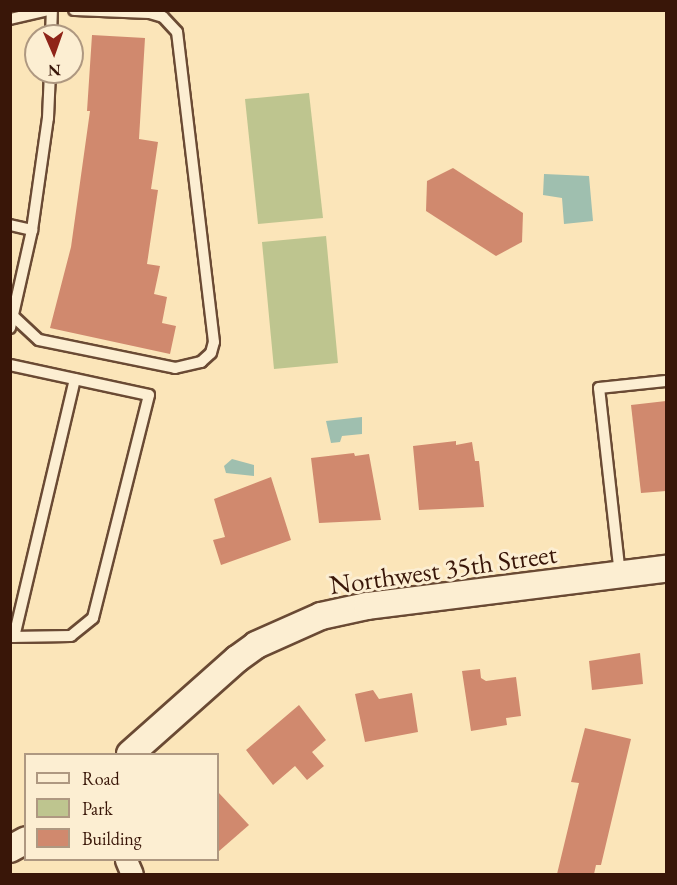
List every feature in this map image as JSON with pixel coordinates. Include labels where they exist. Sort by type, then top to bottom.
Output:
[{"type":"street","name":"Northwest 35th Street","points":[[131,753],[237,659],[298,624],[367,606],[666,569]]},
{"type":"street","points":[[10,849],[24,841]]},
{"type":"lane","points":[[10,19],[51,10]]},
{"type":"lane","points":[[13,316],[39,340],[175,368],[201,362],[211,353],[214,342],[177,32],[163,17],[150,13],[74,10]]},
{"type":"lane","points":[[10,328],[32,230],[48,118],[49,84]]},
{"type":"lane","points":[[10,225],[32,230]]},
{"type":"lane","points":[[10,365],[75,379],[149,395],[93,618],[71,636],[12,637],[75,379]]},
{"type":"lane","points":[[620,575],[599,388],[666,381]]},
{"type":"green space","points":[[309,93],[323,218],[258,224],[245,99]]},
{"type":"green space","points":[[326,236],[338,363],[274,369],[262,242]]},
{"type":"shaded area","points":[[544,174],[589,176],[593,221],[564,224],[562,198],[543,195]]},
{"type":"shaded area","points":[[362,417],[362,434],[342,436],[340,442],[331,443],[326,421]]},
{"type":"shaded area","points":[[232,459],[254,465],[254,476],[226,473],[224,466]]},
{"type":"building","points":[[92,35],[145,38],[139,139],[158,142],[151,189],[158,190],[147,264],[160,266],[154,294],[167,297],[162,323],[176,326],[170,354],[50,328],[71,247],[90,111],[87,111]]},
{"type":"building","points":[[453,168],[523,213],[522,242],[496,256],[426,211],[427,181]]},
{"type":"building","points":[[666,401],[666,491],[641,493],[631,405]]},
{"type":"building","points":[[456,441],[456,445],[472,442],[475,461],[479,461],[484,507],[419,510],[413,446]]},
{"type":"building","points":[[354,453],[355,456],[369,454],[381,520],[319,523],[311,458]]},
{"type":"building","points":[[271,477],[291,540],[221,565],[213,540],[225,537],[214,499]]},
{"type":"building","points":[[640,653],[643,684],[592,690],[589,661]]},
{"type":"building","points":[[480,669],[481,678],[486,681],[516,677],[521,716],[506,718],[507,725],[471,731],[462,671]]},
{"type":"building","points":[[373,690],[379,699],[412,693],[418,732],[365,742],[355,694]]},
{"type":"building","points":[[299,705],[326,740],[312,752],[324,766],[307,780],[295,766],[273,785],[246,750]]},
{"type":"building","points":[[585,728],[631,739],[601,865],[596,865],[594,874],[557,874],[579,783],[571,782]]},
{"type":"building","points":[[219,793],[249,825],[219,851]]}]
